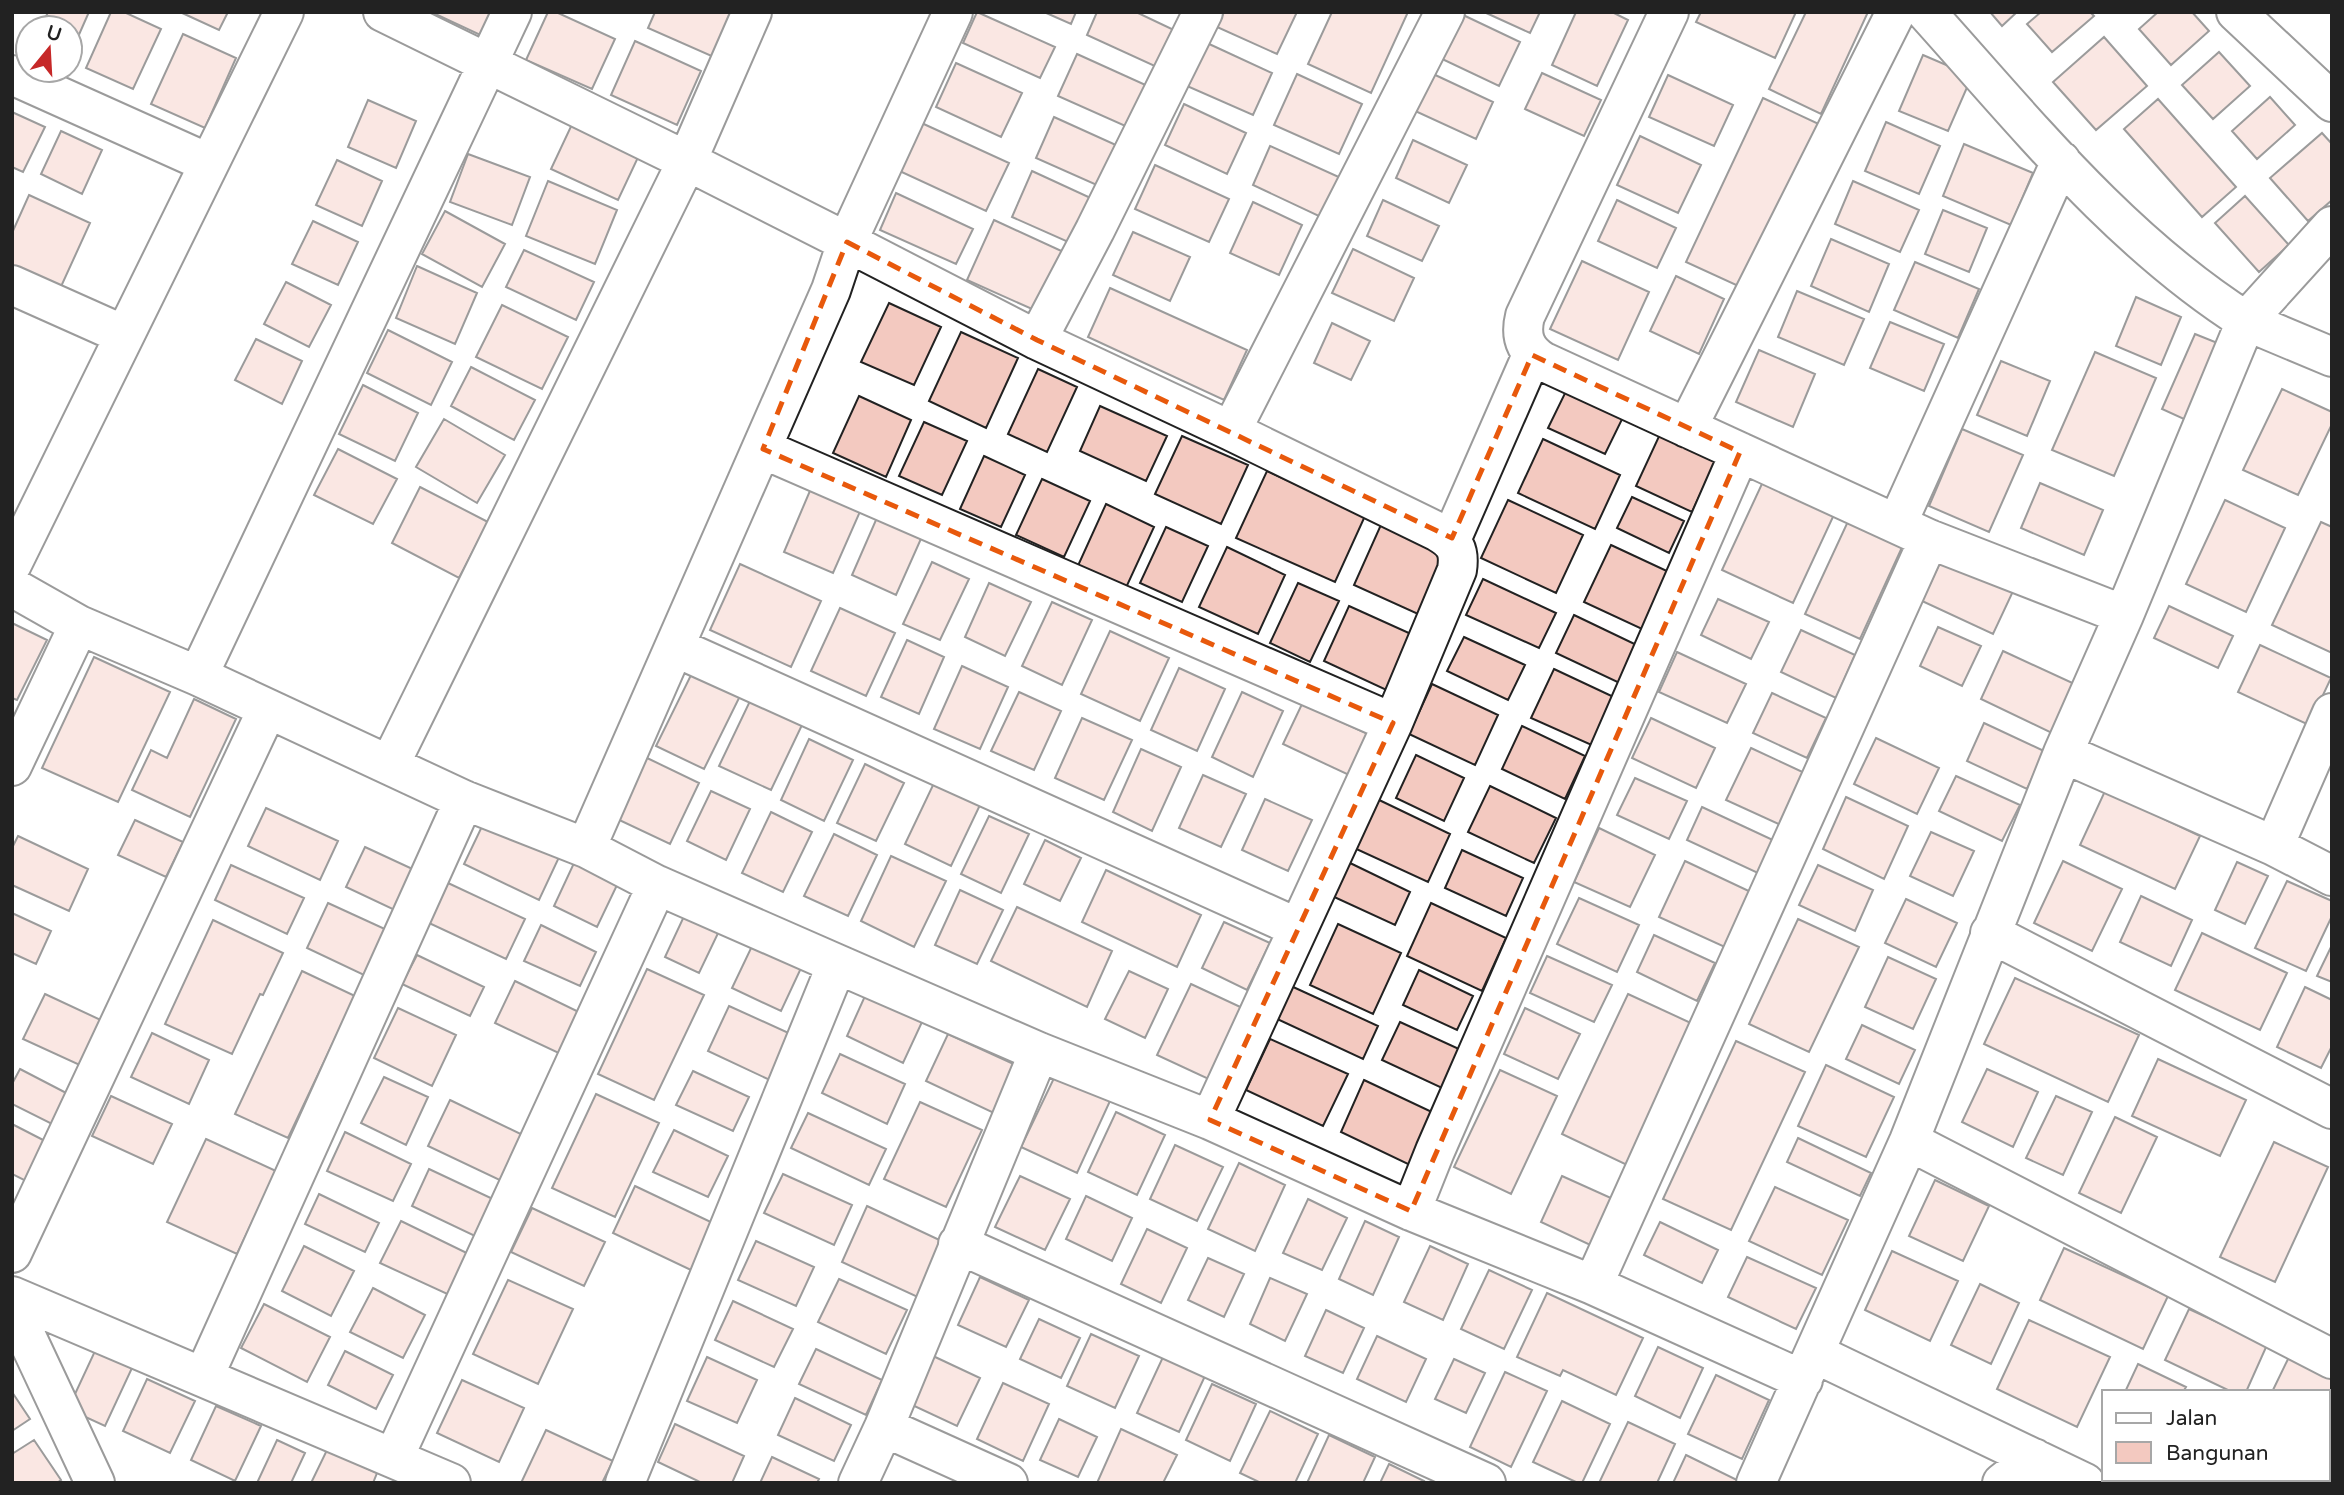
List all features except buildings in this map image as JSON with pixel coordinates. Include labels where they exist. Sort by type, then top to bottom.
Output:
[{"type":"street","points":[[12,564],[284,12]]},
{"type":"street","points":[[383,12],[687,161],[1037,340],[1231,430],[1438,531],[1451,540],[1459,557],[1457,569],[1393,723],[1210,1120]]},
{"type":"street","points":[[198,677],[512,12]]},
{"type":"street","points":[[390,764],[687,161],[752,12]]},
{"type":"street","points":[[1037,340],[1096,230],[1203,12]]},
{"type":"street","points":[[1231,430],[1444,12]]},
{"type":"street","points":[[1687,428],[1896,12]]},
{"type":"street","points":[[1926,12],[2061,161],[2142,244],[2205,295],[2246,321],[2332,357]]},
{"type":"street","points":[[2236,12],[2332,102]]},
{"type":"street","points":[[586,848],[831,290],[846,242],[946,14]]},
{"type":"street","points":[[1661,15],[1525,316],[1523,336],[1532,355],[1913,532],[2124,615]]},
{"type":"street","points":[[12,75],[208,163]]},
{"type":"street","points":[[1593,1285],[1913,532],[2061,161]]},
{"type":"street","points":[[1756,1483],[1909,1140],[2063,753],[2124,615],[2246,321],[2332,226]]},
{"type":"street","points":[[12,285],[124,335]]},
{"type":"street","points":[[1451,540],[1532,355]]},
{"type":"street","points":[[762,449],[1393,723]]},
{"type":"street","points":[[1411,1211],[1740,452]]},
{"type":"street","points":[[12,587],[79,625],[390,764],[464,800],[586,848],[657,885],[1039,1052],[1210,1120],[1411,1211],[1593,1285],[1809,1366],[2034,1458],[2085,1483]]},
{"type":"street","points":[[12,766],[79,625]]},
{"type":"street","points":[[675,647],[1298,929]]},
{"type":"street","points":[[12,1253],[267,710]]},
{"type":"street","points":[[2274,846],[2332,713]]},
{"type":"street","points":[[2063,753],[2274,846],[2332,876]]},
{"type":"street","points":[[204,1376],[464,800]]},
{"type":"street","points":[[394,1457],[657,885]]},
{"type":"street","points":[[1990,933],[2332,1109]]},
{"type":"street","points":[[625,1483],[837,964]]},
{"type":"street","points":[[858,1483],[884,1427],[1039,1052]]},
{"type":"street","points":[[1909,1140],[2332,1359]]},
{"type":"street","points":[[958,1244],[1486,1483]]},
{"type":"street","points":[[12,1296],[451,1483]]},
{"type":"street","points":[[12,1306],[95,1483]]},
{"type":"street","points":[[884,1427],[1008,1483]]},
{"type":"street","points":[[2002,1483],[2034,1458]]},
{"type":"highlighted area","points":[[847,242],[1037,340],[1452,538],[1532,355],[1740,452],[1411,1211],[1210,1120],[1393,723],[763,449]]}]
